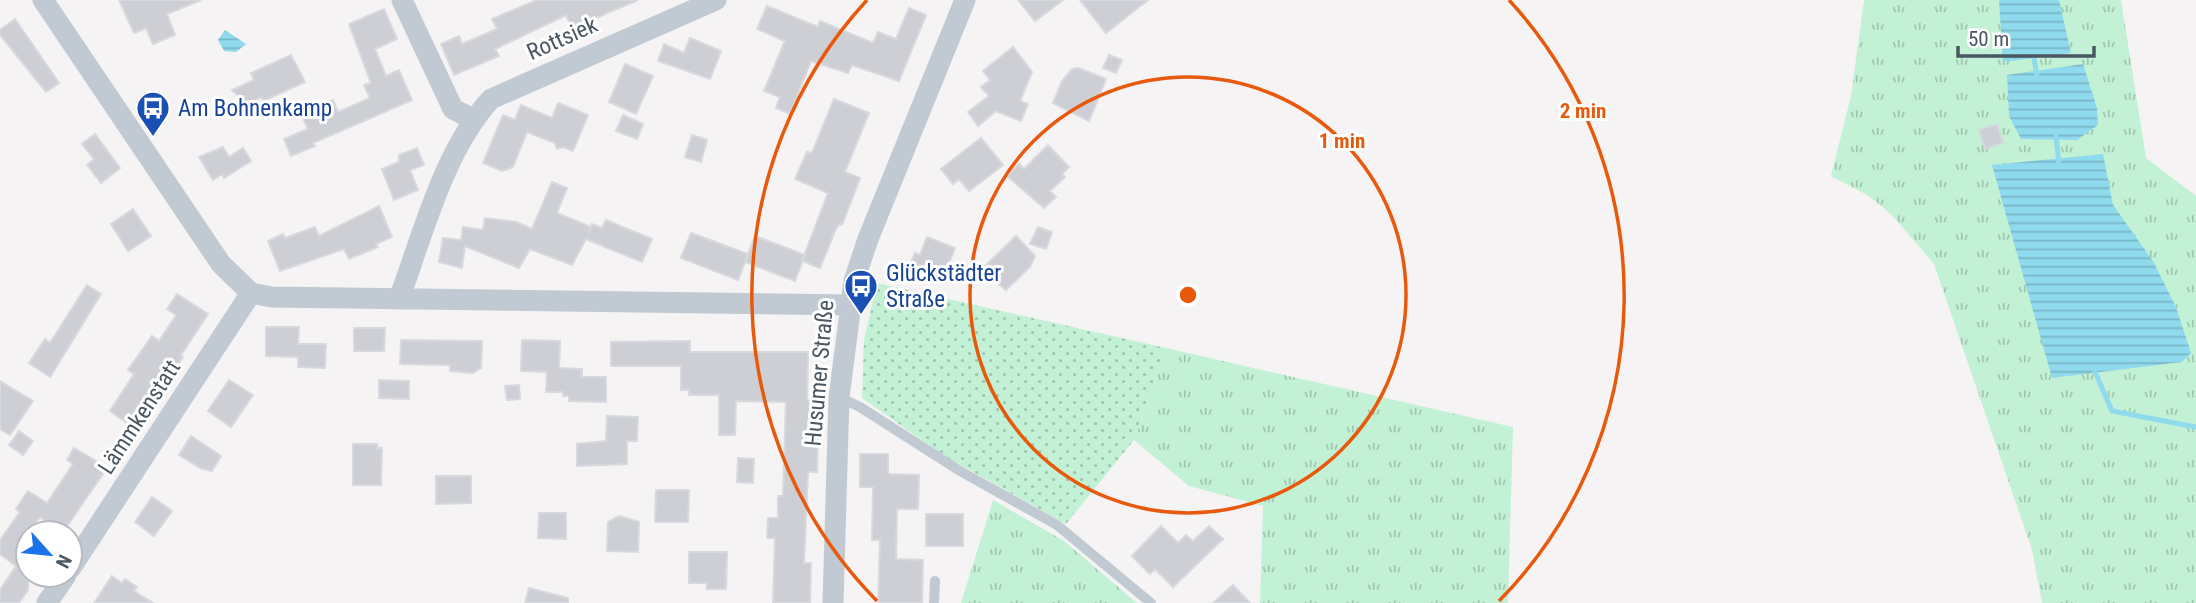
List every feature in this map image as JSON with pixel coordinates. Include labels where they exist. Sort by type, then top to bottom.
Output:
[{"type":"street","points":[[43,0],[201,237],[230,275],[251,293],[272,297],[850,306]]},
{"type":"street","points":[[402,0],[453,109],[472,119]]},
{"type":"street","name":"Rottsiek","points":[[398,299],[457,148],[472,119],[491,99],[675,8],[716,0]]},
{"type":"street","name":"Husumer Straße","points":[[833,603],[839,397],[850,306],[868,239],[965,0]]},
{"type":"street","name":"Lämmkenstatt","points":[[84,548],[251,293]]},
{"type":"lane","points":[[839,397],[860,407],[960,471],[1057,525],[1151,603]]},
{"type":"lane","points":[[934,603],[935,581]]},
{"type":"green space","points":[[1864,0],[2121,0],[2146,158],[2196,196],[2196,603],[2042,603],[2032,550],[1934,264],[1892,215],[1869,196],[1831,176],[1851,96]]},
{"type":"green space","points":[[877,283],[1166,348],[1134,440],[1066,524],[943,455],[862,398],[864,340]]},
{"type":"green space","points":[[1166,348],[1513,427],[1508,603],[1260,603],[1263,506],[1189,486],[1134,440]]},
{"type":"green space","points":[[993,500],[1064,541],[1137,603],[961,603]]},
{"type":"water","points":[[1999,0],[2059,0],[2071,53],[2003,62]]},
{"type":"water","points":[[225,30],[246,44],[236,52],[224,51],[218,40]]},
{"type":"water","points":[[2083,64],[2097,108],[2098,125],[2077,140],[2021,139],[2009,116],[2007,75]]},
{"type":"water","points":[[2103,154],[2113,205],[2153,261],[2176,307],[2191,353],[2182,362],[2052,378],[1992,165]]},
{"type":"building","points":[[119,0],[201,0],[167,14],[175,35],[153,44],[146,28],[134,33]]},
{"type":"building","points":[[537,0],[638,0],[572,28],[566,15],[495,49],[499,56],[454,75],[441,44],[459,36],[462,44],[497,29],[492,19]]},
{"type":"building","points":[[1018,0],[1063,0],[1035,21]]},
{"type":"building","points":[[1080,0],[1148,0],[1106,33]]},
{"type":"building","points":[[767,6],[818,27],[820,21],[873,43],[878,32],[896,39],[909,8],[926,15],[899,81],[852,65],[848,73],[811,61],[790,114],[776,108],[780,97],[764,91],[785,41],[757,29]]},
{"type":"building","points":[[384,9],[397,39],[375,49],[386,76],[399,70],[412,100],[313,143],[315,146],[291,156],[284,139],[308,129],[301,114],[333,100],[338,112],[370,98],[364,85],[371,83],[349,24]]},
{"type":"building","points":[[15,19],[59,83],[46,92],[0,35],[0,30]]},
{"type":"building","points":[[690,38],[721,51],[710,79],[658,61],[664,44],[684,53]]},
{"type":"building","points":[[1013,47],[1032,72],[1020,101],[1028,104],[1021,121],[996,111],[978,126],[968,112],[989,96],[981,87],[990,80],[983,71]]},
{"type":"building","points":[[291,55],[305,82],[263,101],[262,97],[246,104],[232,90],[254,80],[251,73]]},
{"type":"building","points":[[1109,55],[1122,60],[1116,73],[1103,68]]},
{"type":"building","points":[[625,64],[653,76],[636,114],[609,102]]},
{"type":"building","points":[[1078,68],[1106,79],[1089,121],[1053,103],[1062,81],[1072,69]]},
{"type":"building","points":[[834,99],[869,113],[845,172],[860,178],[842,225],[839,224],[835,231],[820,268],[802,261],[828,193],[795,179],[807,152],[812,153]]},
{"type":"building","points":[[558,103],[588,115],[573,151],[563,147],[557,149],[555,143],[527,132],[513,167],[502,171],[483,163],[503,115],[515,120],[521,105],[552,118]]},
{"type":"building","points":[[623,115],[643,124],[637,139],[616,131]]},
{"type":"building","points":[[1997,124],[2003,143],[1985,149],[1979,130]]},
{"type":"building","points":[[95,134],[120,168],[101,183],[87,165],[94,159],[82,144]]},
{"type":"building","points":[[692,135],[707,140],[701,162],[685,157]]},
{"type":"building","points":[[981,138],[1003,165],[969,191],[959,179],[953,184],[941,169]]},
{"type":"building","points":[[1048,145],[1069,167],[1062,174],[1065,177],[1050,191],[1056,197],[1044,208],[1007,176],[1019,164],[1024,169]]},
{"type":"building","points":[[223,147],[229,157],[243,148],[251,161],[224,178],[222,174],[213,180],[199,157]]},
{"type":"building","points":[[417,148],[424,165],[410,170],[418,190],[394,200],[382,169],[399,162],[399,155]]},
{"type":"building","points":[[552,182],[567,188],[557,213],[591,227],[592,224],[602,228],[606,220],[652,239],[642,262],[586,239],[572,265],[530,249],[519,268],[465,246],[462,268],[439,262],[443,238],[461,240],[463,227],[483,230],[485,218],[516,222],[532,229]]},
{"type":"building","points":[[379,206],[392,237],[376,244],[378,247],[349,259],[344,249],[280,271],[268,241],[283,234],[285,238],[315,227],[319,236]]},
{"type":"building","points":[[133,209],[151,236],[128,251],[111,224]]},
{"type":"building","points":[[1038,227],[1052,232],[1046,249],[1030,244]]},
{"type":"building","points":[[691,233],[748,254],[738,280],[681,258]]},
{"type":"building","points":[[755,236],[805,255],[795,281],[745,262]]},
{"type":"building","points":[[1016,236],[1035,256],[1030,267],[1006,290],[981,270]]},
{"type":"building","points":[[927,237],[955,248],[942,281],[909,267],[915,253],[920,255]]},
{"type":"building","points":[[87,285],[101,294],[50,377],[29,363],[45,339],[50,343]]},
{"type":"building","points":[[177,294],[208,314],[181,355],[183,357],[133,427],[110,411],[134,374],[128,370],[152,336],[159,341],[176,315],[167,309]]},
{"type":"building","points":[[266,327],[299,327],[298,344],[326,344],[325,368],[298,367],[298,357],[266,356]]},
{"type":"building","points":[[354,328],[385,328],[384,351],[354,351]]},
{"type":"building","points":[[401,340],[482,341],[481,368],[473,373],[450,371],[450,365],[400,364]]},
{"type":"building","points":[[522,340],[560,341],[559,368],[582,369],[582,377],[606,377],[606,402],[569,401],[569,396],[563,396],[563,392],[546,392],[547,372],[521,371]]},
{"type":"building","points":[[690,341],[690,352],[808,352],[807,400],[819,401],[817,472],[808,472],[804,563],[811,563],[810,603],[773,603],[775,538],[767,538],[768,518],[778,518],[778,496],[783,496],[786,402],[736,401],[735,435],[719,435],[719,395],[689,395],[689,390],[681,390],[681,366],[611,366],[611,342]]},
{"type":"building","points":[[229,380],[253,395],[231,427],[208,411]]},
{"type":"building","points":[[379,380],[409,381],[409,399],[379,398]]},
{"type":"building","points":[[0,381],[33,401],[10,435],[0,429]]},
{"type":"building","points":[[519,385],[520,399],[507,400],[505,386]]},
{"type":"building","points":[[607,416],[638,417],[637,441],[627,441],[627,464],[577,466],[577,444],[606,441]]},
{"type":"building","points":[[19,431],[33,441],[23,455],[9,445]]},
{"type":"building","points":[[191,436],[221,456],[212,471],[202,469],[179,455]]},
{"type":"building","points":[[353,444],[377,444],[377,448],[382,448],[381,485],[353,485]]},
{"type":"building","points":[[74,448],[96,461],[94,464],[105,471],[72,519],[15,519],[20,512],[16,509],[28,491],[47,503],[73,464],[67,460]]},
{"type":"building","points":[[860,454],[888,454],[888,474],[919,475],[918,509],[897,509],[896,559],[923,560],[922,603],[878,603],[880,540],[872,540],[873,487],[860,487]]},
{"type":"building","points":[[738,458],[754,459],[753,483],[737,482]]},
{"type":"building","points":[[436,476],[471,476],[471,503],[436,504]]},
{"type":"building","points":[[656,490],[689,490],[688,522],[655,522]]},
{"type":"building","points":[[152,497],[172,511],[154,536],[135,522]]},
{"type":"building","points":[[539,513],[566,513],[566,539],[538,538]]},
{"type":"building","points":[[926,514],[963,514],[963,546],[926,546]]},
{"type":"building","points":[[619,516],[639,522],[638,552],[607,551],[608,522]]},
{"type":"building","points":[[14,520],[14,564],[0,554],[0,540]]},
{"type":"building","points":[[1161,526],[1178,543],[1186,535],[1193,541],[1209,526],[1223,539],[1173,587],[1155,569],[1150,574],[1132,556]]},
{"type":"building","points":[[689,552],[727,552],[726,589],[707,589],[707,583],[689,583]]},
{"type":"building","points":[[14,569],[14,589],[28,589],[19,603],[0,603],[0,590]]},
{"type":"building","points":[[112,576],[122,583],[125,579],[137,587],[134,591],[153,603],[94,603]]},
{"type":"building","points":[[1233,585],[1250,603],[1213,603]]},
{"type":"building","points":[[529,588],[568,598],[568,603],[525,603]]},
{"type":"waterway","points":[[2033,52],[2037,77]]},
{"type":"waterway","points":[[2056,136],[2059,164]]},
{"type":"waterway","points":[[2093,367],[2112,411],[2196,427]]},
{"type":"place","name":"Am Bohnenkamp","points":[[153,138]]},
{"type":"place","name":"Glückstädter Straße","points":[[861,316]]}]
